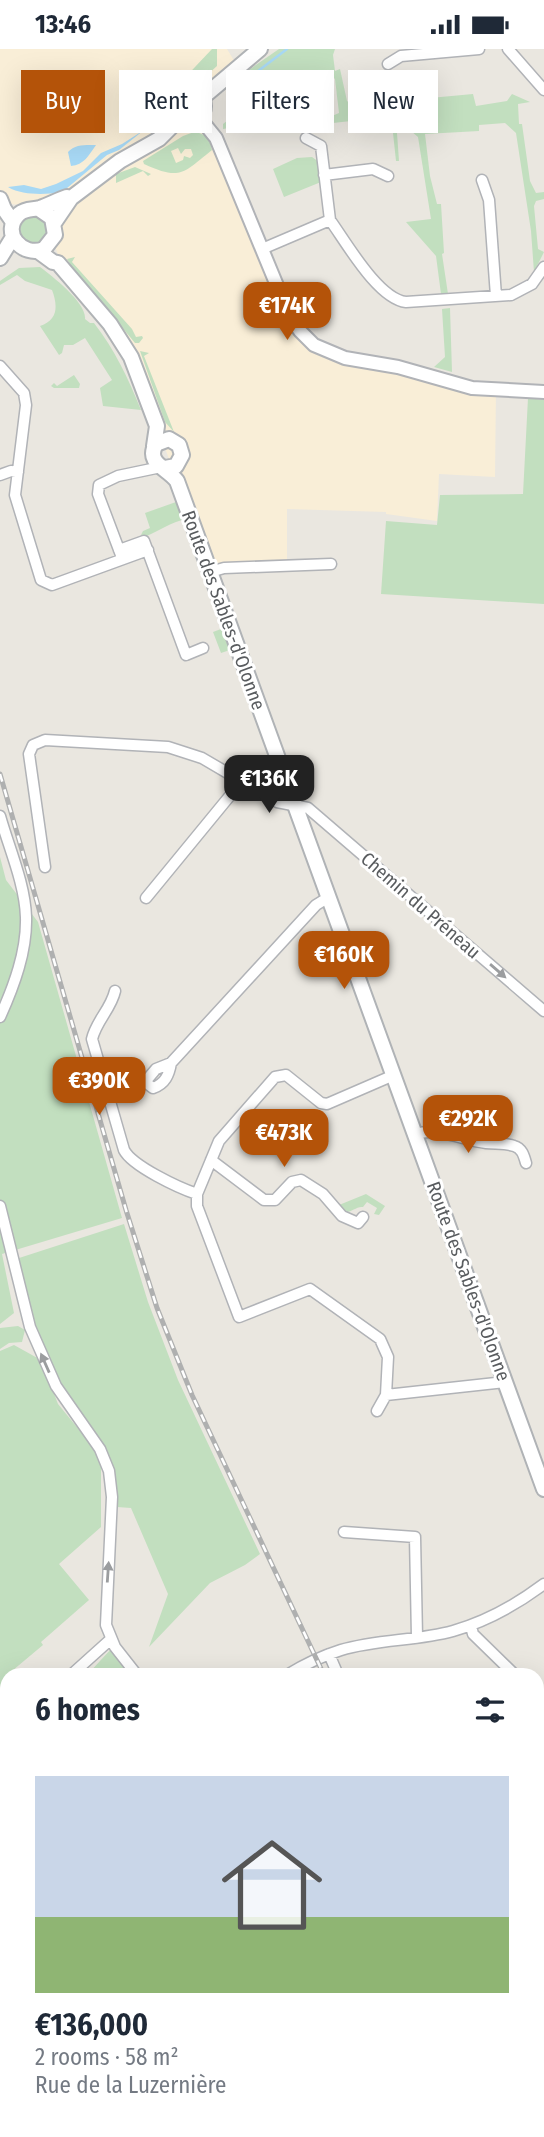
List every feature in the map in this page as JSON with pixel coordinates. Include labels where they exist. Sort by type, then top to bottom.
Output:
[{"type":"main road","points":[[212,90],[260,49]]},
{"type":"main road","points":[[58,263],[53,240],[54,223],[71,198],[120,161],[165,133]]},
{"type":"main road","points":[[53,240],[49,245],[2,257],[21,212],[71,198]]},
{"type":"main road","points":[[54,223],[48,214],[1,201],[13,229],[31,250],[58,263],[110,324],[125,346],[137,370],[157,426],[181,448],[180,461],[173,467],[163,468],[155,462],[153,449],[157,426]]},
{"type":"main road","points":[[153,449],[162,440],[173,440]]},
{"type":"main road","name":"Route des Sables-d'Olonne","points":[[177,481],[180,461]]},
{"type":"main road","name":"Route des Sables-d'Olonne","points":[[163,468],[177,481],[544,1489]]},
{"type":"street","points":[[388,64],[401,56],[479,49]]},
{"type":"street","points":[[508,49],[544,90]]},
{"type":"street","points":[[212,133],[290,317],[300,331],[320,349],[345,358],[398,367],[472,388],[544,392]]},
{"type":"street","points":[[306,138],[321,146],[330,220],[377,283],[395,299],[406,302],[496,296],[522,291],[532,284],[544,267]]},
{"type":"street","points":[[324,175],[373,169],[388,176]]},
{"type":"street","points":[[482,180],[489,199],[496,296]]},
{"type":"street","points":[[262,249],[330,220]]},
{"type":"street","points":[[0,366],[24,393],[26,405],[15,495],[39,575],[48,585],[120,555],[144,541],[186,655],[203,648]]},
{"type":"street","points":[[133,473],[153,449]]},
{"type":"street","points":[[120,555],[98,489],[103,482],[163,468]]},
{"type":"street","points":[[0,475],[11,471],[18,472]]},
{"type":"street","points":[[210,572],[224,568],[331,564]]},
{"type":"street","name":"Chemin du Préneau","points":[[45,867],[29,754],[33,745],[45,740],[158,745],[202,758],[277,802],[306,807],[544,1011]]},
{"type":"street","points":[[254,787],[265,787],[285,778]]},
{"type":"street","points":[[146,898],[242,781]]},
{"type":"street","points":[[0,817],[26,916],[20,961],[0,1017]]},
{"type":"street","points":[[172,1063],[316,905],[329,897]]},
{"type":"street","points":[[115,991],[113,1002],[95,1027],[92,1039],[124,1150],[141,1165],[180,1188],[197,1193]]},
{"type":"street","points":[[377,1411],[386,1395],[387,1357],[380,1339],[310,1289],[239,1317],[197,1206],[197,1193],[219,1141],[275,1077],[286,1075],[321,1103],[327,1104],[394,1075]]},
{"type":"street","points":[[415,1134],[424,1131],[443,1132],[483,1143],[515,1146],[522,1152],[526,1163]]},
{"type":"street","points":[[211,1160],[264,1200],[275,1200],[292,1182],[302,1180],[323,1194],[342,1216],[359,1223],[363,1217]]},
{"type":"street","points":[[0,1206],[30,1327],[56,1387],[100,1449],[109,1471],[112,1497],[105,1619],[111,1639],[132,1668]]},
{"type":"street","points":[[386,1395],[505,1382]]},
{"type":"street","points":[[344,1532],[415,1537],[417,1637]]},
{"type":"street","points":[[298,1668],[351,1647],[450,1632],[471,1626],[509,1609],[544,1584]]},
{"type":"street","points":[[471,1626],[473,1634],[509,1668]]},
{"type":"street","points":[[79,1668],[111,1639]]},
{"type":"street","points":[[328,1654],[335,1668]]},
{"type":"shaded area","points":[[0,49],[227,49],[238,67],[226,70],[226,77],[212,89],[212,70],[119,70],[119,133],[210,133],[290,317],[320,349],[496,389],[495,477],[439,474],[437,521],[386,512],[287,509],[287,566],[210,572],[137,371],[59,258],[53,240],[21,205],[0,203]]},
{"type":"green space","points":[[212,49],[217,49],[217,66],[212,71],[192,70]]},
{"type":"green space","points":[[279,49],[335,49],[335,71],[340,69],[348,102],[348,121],[334,123],[334,115],[339,113],[334,70],[249,70]]},
{"type":"green space","points":[[473,94],[476,106],[507,101],[512,94],[530,102],[518,104],[530,181],[536,193],[544,192],[544,199],[536,201],[534,206],[538,249],[544,252],[534,272],[531,231],[516,133],[505,123],[479,125],[479,131],[425,134],[430,176],[437,204],[441,204],[442,254],[448,294],[441,294],[436,256],[406,222],[431,219],[418,137],[413,133],[438,133],[438,97]]},
{"type":"green space","points":[[191,133],[204,135],[212,150],[181,172],[166,172],[144,164],[143,161]],"holes":[[[178,148],[181,154],[185,149],[191,149],[193,155],[190,158],[184,156],[183,160],[176,163],[171,151]]]},
{"type":"green space","points":[[393,133],[397,133],[399,161],[396,161]]},
{"type":"green space","points":[[312,157],[319,162],[321,182],[284,197],[273,169],[297,158]]},
{"type":"green space","points":[[135,167],[151,174],[148,176],[143,171],[116,183],[116,174]]},
{"type":"green space","points":[[34,212],[47,219],[50,232],[42,244],[28,246],[18,237],[17,223]]},
{"type":"green space","points":[[75,257],[72,262],[132,329],[136,337],[142,336],[139,343],[135,343],[71,266],[67,259]]},
{"type":"green space","points":[[40,267],[75,298],[85,319],[94,323],[102,333],[141,410],[103,406],[100,388],[112,380],[85,338],[73,345],[64,345],[59,355],[40,326],[50,320],[55,312],[52,290],[25,281],[17,275],[0,285],[0,281],[19,268]]},
{"type":"green space","points":[[450,308],[452,372],[434,367],[445,357],[442,309]]},
{"type":"green space","points":[[140,351],[149,353],[144,356],[174,432],[165,422]]},
{"type":"green space","points":[[74,375],[80,384],[79,388],[51,386],[54,383],[57,386]]},
{"type":"green space","points":[[528,398],[544,400],[544,604],[381,594],[386,521],[437,525],[440,495],[523,494]]},
{"type":"green space","points":[[176,502],[182,520],[139,539],[143,531],[150,528],[145,513]]},
{"type":"green space","points":[[221,629],[230,650],[221,653],[213,632]]},
{"type":"green space","points":[[0,857],[6,880],[38,922],[122,1218],[2,1254],[14,1313],[0,1324]]},
{"type":"green space","points":[[366,1194],[385,1206],[379,1215],[374,1214],[377,1208],[367,1202],[363,1207],[343,1212],[339,1205]]},
{"type":"green space","points":[[124,1224],[148,1302],[178,1380],[260,1554],[210,1583],[149,1647],[168,1594],[131,1508],[117,1507],[116,1487],[106,1454],[68,1398],[51,1367],[34,1322],[16,1259]]},
{"type":"green space","points":[[18,1326],[25,1330],[22,1342],[9,1343],[0,1349],[0,1328]]},
{"type":"green space","points":[[14,1345],[41,1360],[58,1404],[94,1448],[101,1464],[101,1527],[59,1564],[89,1600],[41,1642],[43,1645],[16,1668],[0,1668],[0,1351]]},
{"type":"green space","points":[[112,1648],[129,1668],[93,1668]]},
{"type":"water","points":[[140,133],[119,150],[107,155],[61,193],[27,193],[8,187],[24,185],[41,189],[56,184],[83,171],[101,153]]},
{"type":"water","points":[[81,145],[96,145],[83,162],[71,166],[68,152],[71,149]]},
{"type":"waterway","points":[[259,70],[287,49]]},
{"type":"railway","points":[[0,774],[157,1308],[192,1395],[321,1668]]}]
